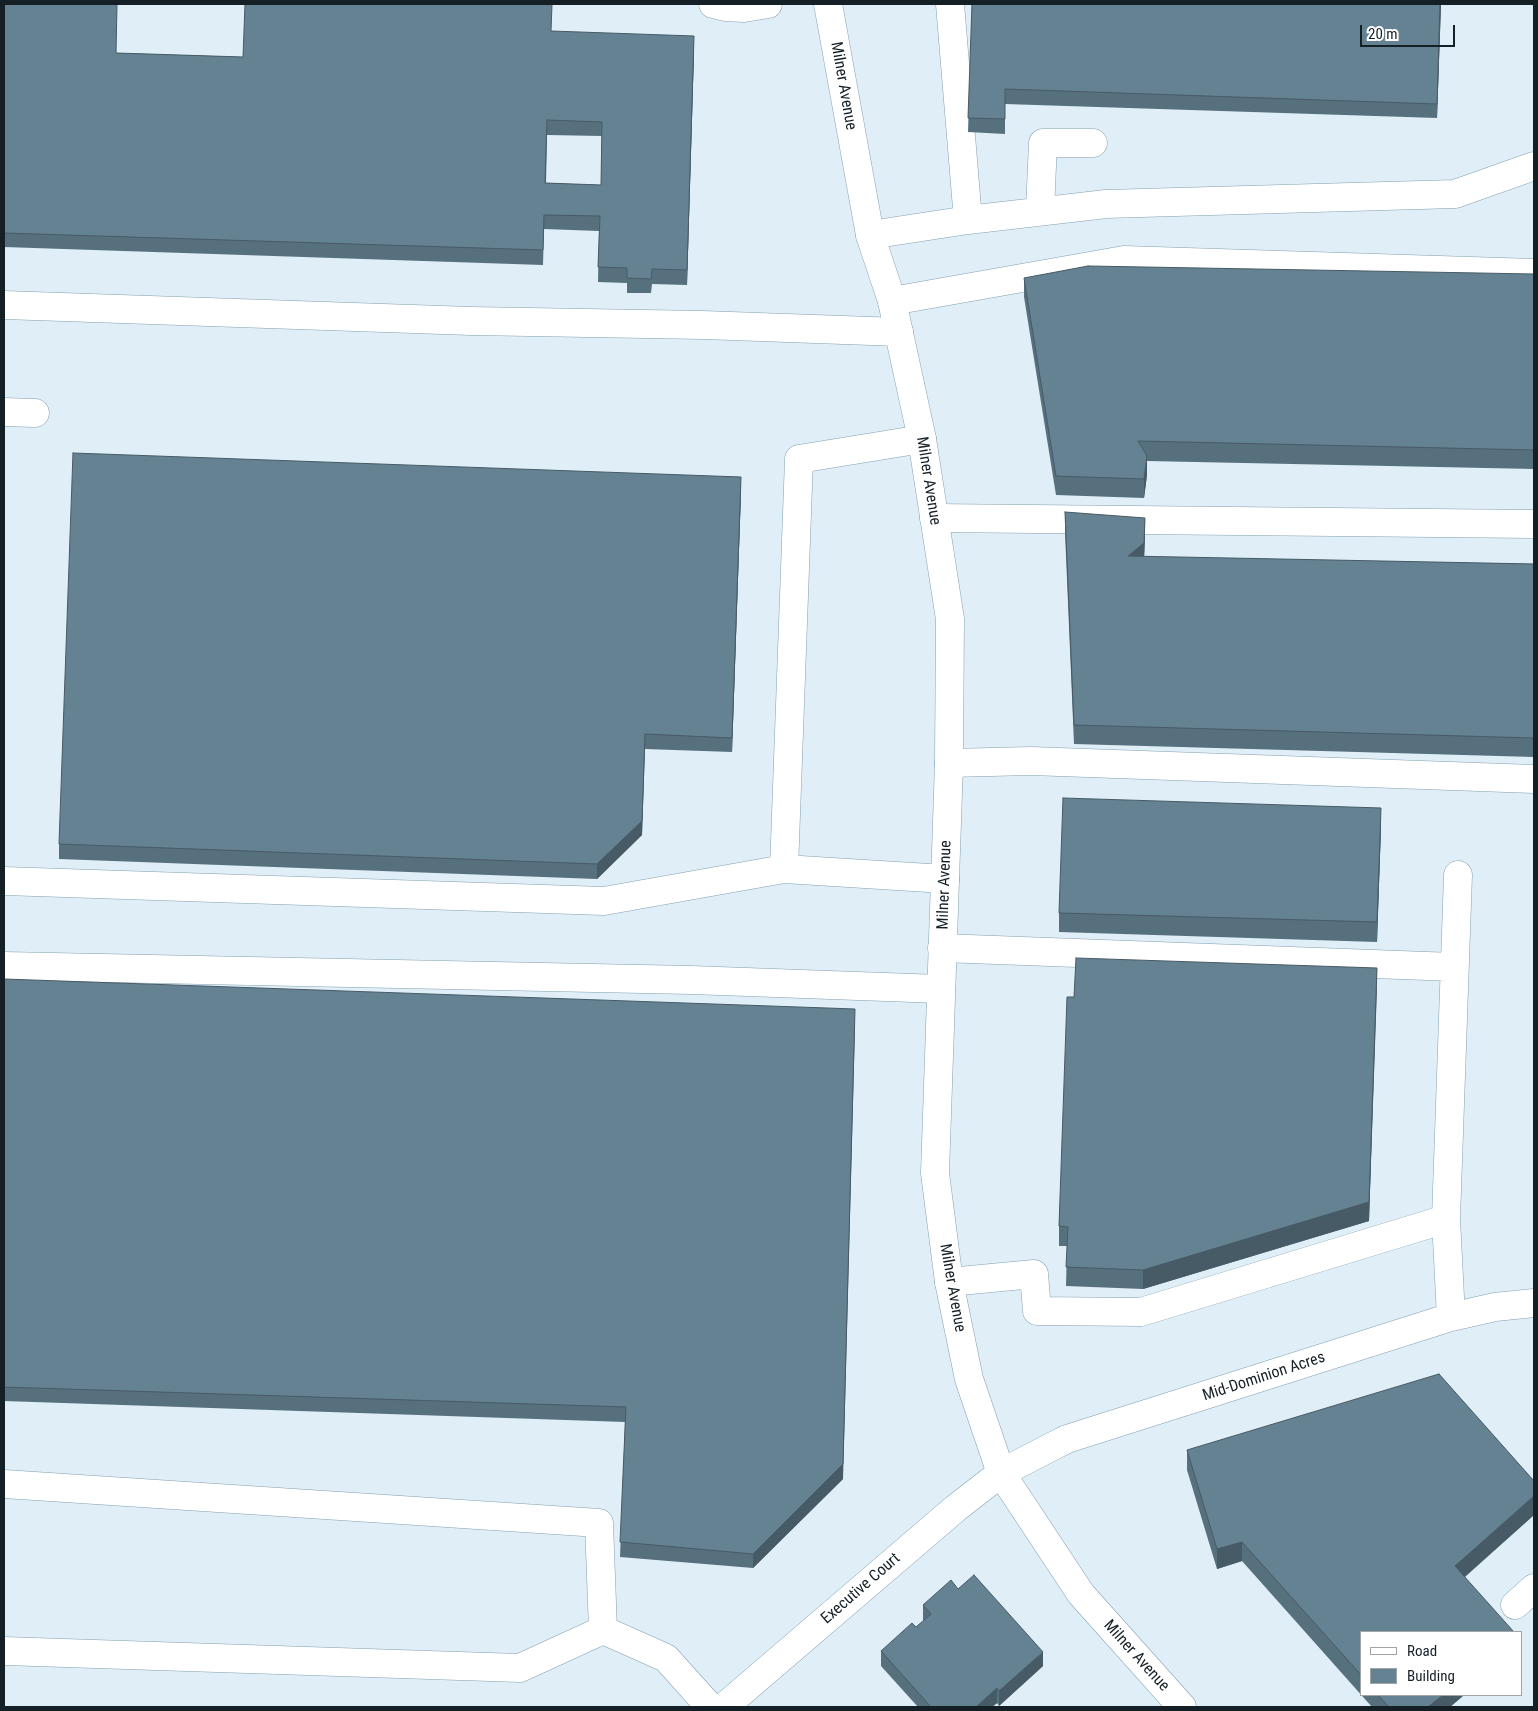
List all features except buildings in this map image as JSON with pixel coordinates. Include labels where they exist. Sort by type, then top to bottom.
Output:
[{"type":"main road","points":[[713,4],[744,8],[768,4]]},
{"type":"main road","name":"Milner Avenue","points":[[828,4],[870,235],[892,301],[922,439],[950,619],[949,763],[935,1173],[949,1282],[969,1379],[1001,1472],[1081,1594],[1182,1707]]},
{"type":"main road","points":[[950,4],[968,220]]},
{"type":"main road","points":[[1040,210],[1043,143],[1093,143]]},
{"type":"main road","points":[[870,235],[1040,210],[1106,204],[1455,194],[1534,166]]},
{"type":"main road","points":[[892,301],[1124,260],[1534,273]]},
{"type":"main road","points":[[4,305],[899,332]]},
{"type":"main road","points":[[4,412],[35,413]]},
{"type":"main road","points":[[784,869],[799,459],[922,439]]},
{"type":"main road","points":[[934,518],[1534,524]]},
{"type":"main road","points":[[949,763],[1031,760],[1534,779]]},
{"type":"main road","points":[[4,881],[604,901],[784,869],[945,879]]},
{"type":"main road","points":[[1451,1317],[1446,1219],[1458,875]]},
{"type":"main road","points":[[942,948],[1454,967]]},
{"type":"main road","points":[[4,966],[691,980],[942,989]]},
{"type":"main road","points":[[949,1282],[1034,1274],[1037,1311],[1141,1312],[1446,1219]]},
{"type":"main road","name":"Mid-Dominion Acres","points":[[1001,1472],[1067,1439],[1451,1317],[1495,1307],[1534,1303]]},
{"type":"main road","name":"Executive Court","points":[[724,1707],[956,1508],[1001,1472]]},
{"type":"main road","points":[[4,1484],[599,1523],[603,1630]]},
{"type":"main road","points":[[4,1651],[520,1668],[603,1630],[666,1658],[710,1707]]},
{"type":"shaded area","points":[[4,4],[1534,4],[1534,1707],[4,1707]]}]
